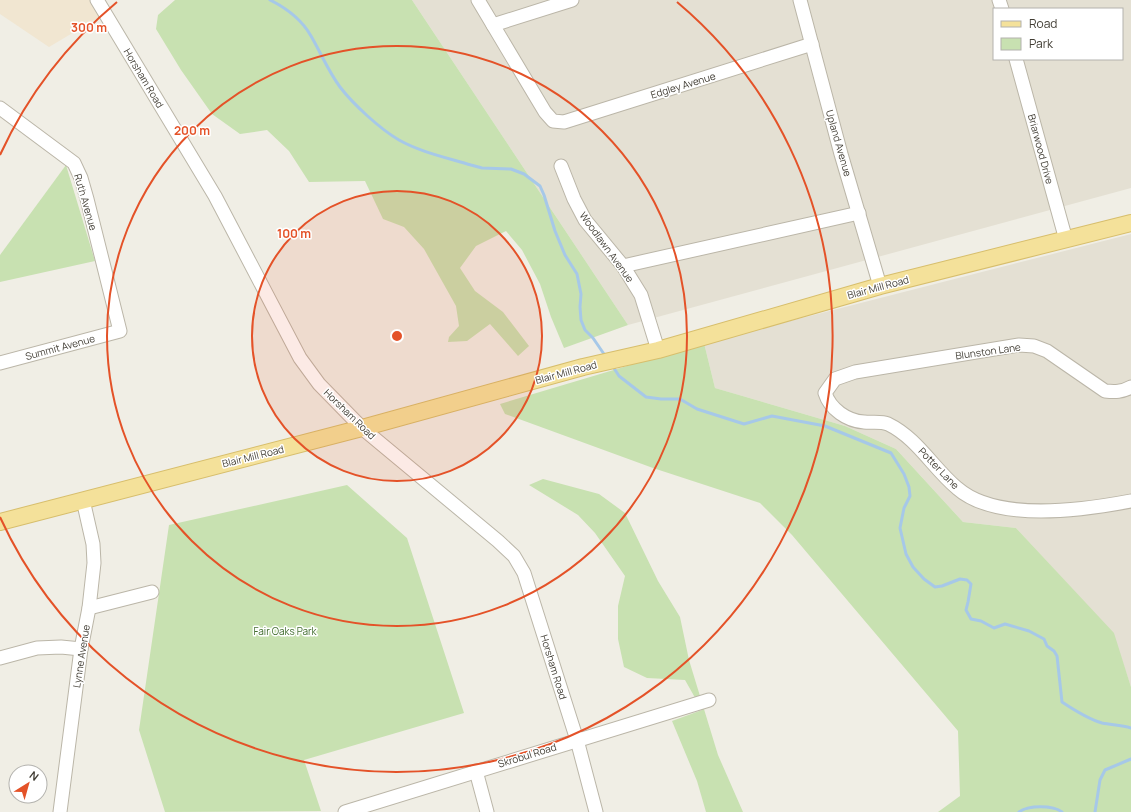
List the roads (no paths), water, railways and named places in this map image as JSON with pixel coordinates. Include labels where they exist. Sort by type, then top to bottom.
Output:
[{"type":"main road","name":"Blair Mill Road","points":[[0,522],[362,428],[583,368],[658,350],[880,286],[1131,223]]},
{"type":"street","name":"Horsham Road","points":[[97,0],[215,196],[300,358],[319,384],[362,428],[514,556],[524,573],[577,740],[596,812]]},
{"type":"street","points":[[478,0],[493,25],[572,0]]},
{"type":"street","name":"Upland Avenue","points":[[800,0],[841,154],[880,286]]},
{"type":"street","name":"Edgley Avenue","points":[[493,25],[545,112],[553,121],[564,122],[812,44]]},
{"type":"street","name":"Briarwood Drive","points":[[1016,60],[1066,240]]},
{"type":"street","name":"Ruth Avenue","points":[[0,108],[74,163],[81,178],[87,199],[120,331]]},
{"type":"street","name":"Woodlawn Avenue","points":[[562,166],[574,199],[585,220],[623,266],[641,295],[658,350]]},
{"type":"street","points":[[623,266],[859,212]]},
{"type":"street","name":"Summit Avenue","points":[[0,362],[120,331]]},
{"type":"street","name":"Blunston Lane","points":[[855,372],[1019,345],[1034,346],[1047,350],[1105,391],[1124,391],[1131,387]]},
{"type":"street","name":"Potter Lane","points":[[855,372],[835,379],[825,393],[828,401],[840,413],[851,420],[886,423],[900,430],[912,440],[957,488],[977,501],[994,506],[1028,512],[1094,508],[1131,501]]},
{"type":"street","name":"Lynne Avenue","points":[[60,812],[81,649],[89,608],[94,563],[93,544],[83,500]]},
{"type":"street","points":[[89,608],[152,592]]},
{"type":"street","points":[[0,658],[37,648],[61,647],[81,649]]},
{"type":"street","name":"Skrobul Road","points":[[345,812],[373,808],[476,771],[709,700]]},
{"type":"street","points":[[476,771],[487,812]]},
{"type":"waterway","points":[[270,0],[288,11],[303,25],[311,36],[336,81],[352,101],[367,116],[399,140],[416,148],[482,168],[511,169],[524,174],[540,186],[555,231],[565,255],[577,274],[581,294],[581,320],[585,330],[593,338],[606,357]]},
{"type":"waterway","points":[[612,365],[619,376],[646,397],[680,399],[697,409],[744,424],[772,416],[825,426],[891,453],[904,474],[909,487],[910,496],[904,508],[900,528],[906,554],[913,567],[924,579],[935,587],[960,579],[967,580],[971,584],[966,610],[971,619],[981,621],[994,628],[1005,624],[1029,631],[1044,639],[1047,646],[1054,651],[1057,656],[1062,702],[1081,714],[1102,723],[1131,728]]},
{"type":"waterway","points":[[1095,812],[1100,780],[1105,770],[1131,759]]},
{"type":"waterway","points":[[1019,812],[1034,807],[1053,808],[1062,812]]},
{"type":"park label","name":"Fair Oaks Park","points":[[285,631]]}]
